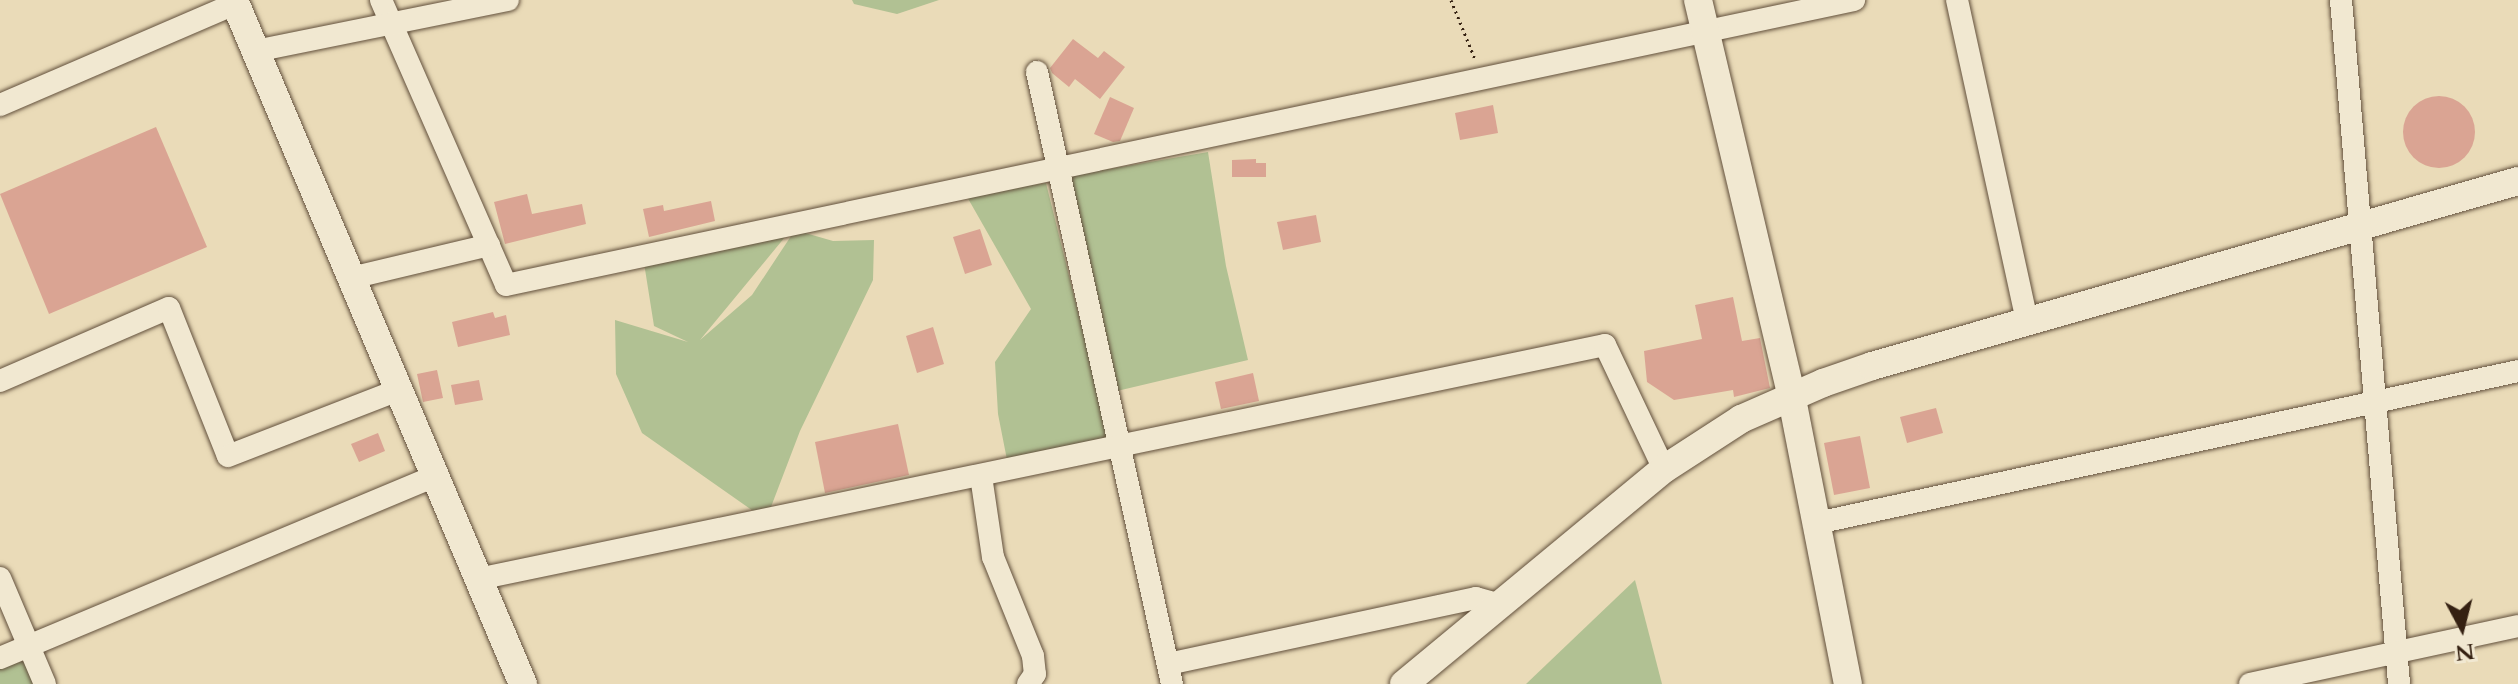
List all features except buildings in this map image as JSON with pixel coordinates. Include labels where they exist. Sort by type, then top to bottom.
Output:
[{"type":"street","points":[[381,0],[506,285],[1854,0]]},
{"type":"street","points":[[255,51],[508,0]]},
{"type":"street","points":[[1698,0],[1792,399],[1848,684]]},
{"type":"street","points":[[1957,0],[2027,322]]},
{"type":"street","points":[[2341,0],[2399,684]]},
{"type":"street","points":[[0,105],[235,2],[523,684]]},
{"type":"street","points":[[1037,72],[1170,674],[1476,598],[1500,605]]},
{"type":"street","points":[[1404,684],[1434,674],[1500,605],[1664,469],[1741,419],[1823,383],[1872,366],[2518,181]]},
{"type":"street","points":[[351,278],[489,245]]},
{"type":"street","points":[[0,381],[169,308],[228,456],[398,390]]},
{"type":"street","points":[[478,579],[1605,345],[1664,469]]},
{"type":"street","points":[[1817,523],[2518,371]]},
{"type":"street","points":[[0,658],[435,476]]},
{"type":"street","points":[[981,476],[993,557],[1033,656],[1035,674],[1028,684]]},
{"type":"street","points":[[0,578],[45,684]]},
{"type":"street","points":[[2250,684],[2518,626]]},
{"type":"path","points":[[1451,0],[1482,77]]},
{"type":"green space","points":[[852,0],[939,0],[897,14],[854,4]]},
{"type":"green space","points":[[1208,152],[1226,266],[1248,360],[1117,391],[1068,176]]},
{"type":"green space","points":[[1046,183],[1110,441],[1009,470],[998,414],[995,362],[1031,309],[966,195]]},
{"type":"green space","points":[[795,230],[833,241],[874,240],[873,280],[800,431],[766,520],[642,433],[616,374],[615,320],[688,342],[654,326],[644,263],[790,231],[700,340],[752,295]]},
{"type":"green space","points":[[1635,580],[1662,684],[1526,684]]},
{"type":"green space","points":[[28,645],[45,684],[0,684],[0,658]]}]
